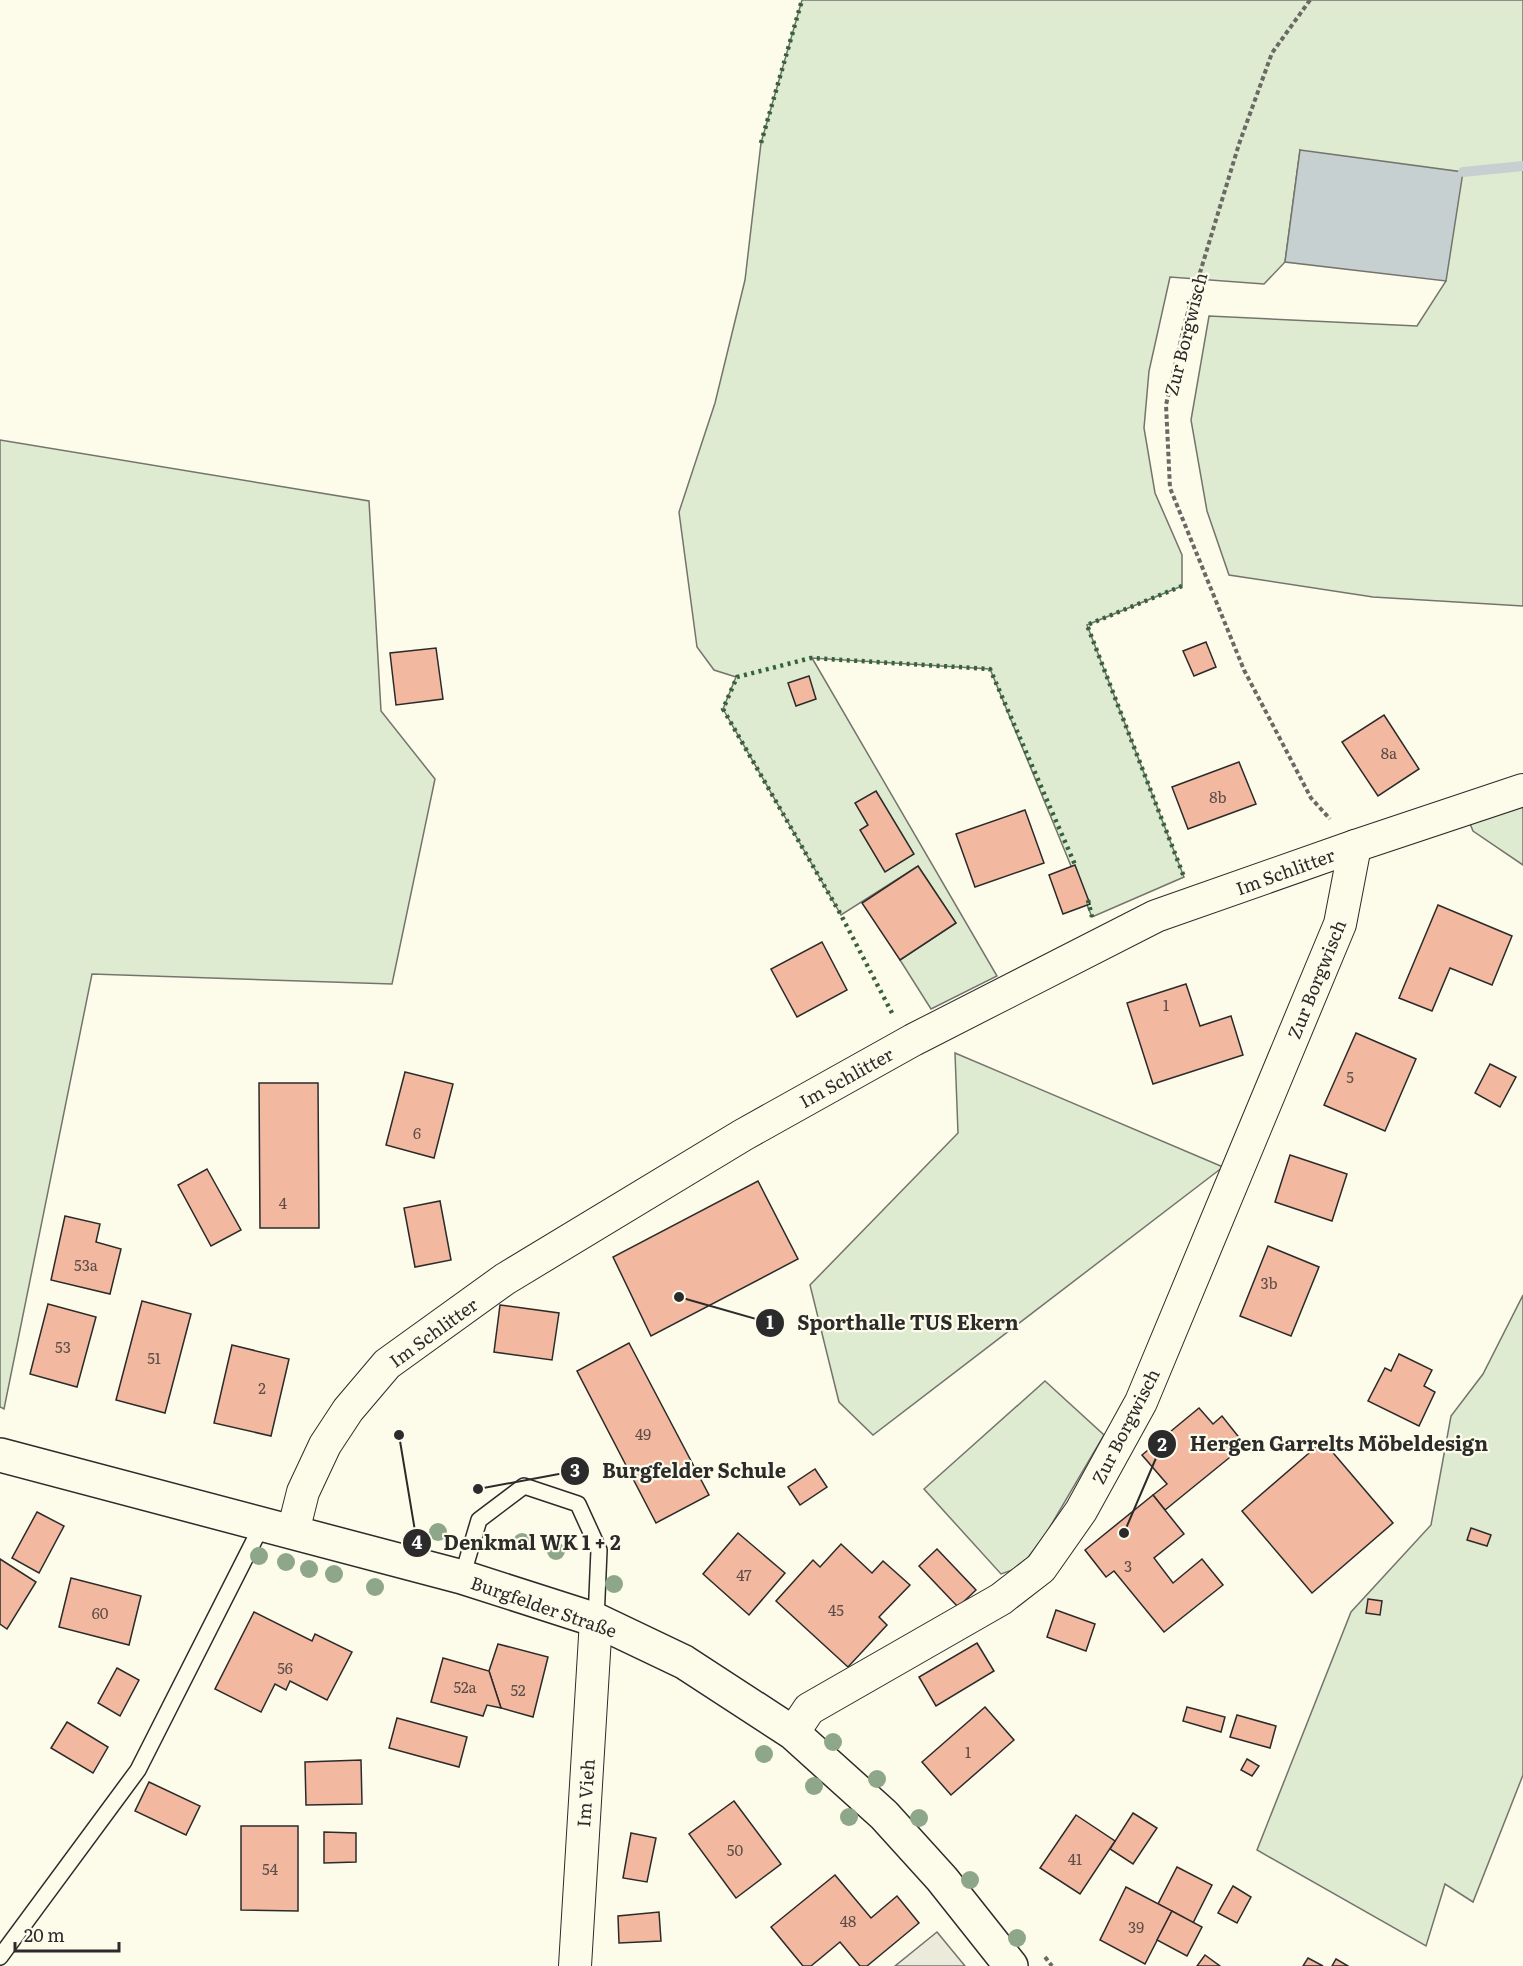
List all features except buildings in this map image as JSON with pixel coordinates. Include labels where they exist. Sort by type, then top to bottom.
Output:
[{"type":"street","name":"Im Schlitter","points":[[278,1528],[303,1492],[325,1445],[348,1410],[387,1364],[505,1279],[743,1135],[913,1040],[1156,916],[1523,790]]},
{"type":"street","name":"Zur Borgwisch","points":[[793,1733],[809,1709],[1001,1599],[1034,1574],[1041,1568],[1081,1511],[1142,1402],[1340,924],[1355,846]]},
{"type":"street","name":"Burgfelder Straße","points":[[0,1455],[462,1577],[596,1620],[684,1662],[793,1733],[884,1815],[942,1879],[1011,1966]]},
{"type":"street","name":"Im Vieh","points":[[575,1966],[596,1620]]},
{"type":"lane","points":[[462,1577],[480,1520],[524,1486],[578,1504],[599,1550],[596,1620]]},
{"type":"lane","points":[[0,1957],[138,1770],[278,1528]]},
{"type":"path","name":"Zur Borgwisch","points":[[1310,0],[1272,53],[1239,144],[1185,322],[1167,405],[1170,488],[1245,670],[1296,769],[1311,798],[1355,846]]},
{"type":"green space","points":[[802,0],[1523,0],[1523,606],[1373,597],[1229,575],[1207,511],[1191,420],[1209,316],[1417,326],[1446,281],[1300,150],[1285,262],[1264,284],[1170,277],[1149,371],[1144,428],[1155,493],[1182,555],[1182,586],[1087,625],[1184,877],[1092,917],[990,669],[812,658],[997,976],[931,1009],[900,960],[956,923],[918,866],[841,915],[723,709],[736,677],[714,670],[697,647],[679,512],[715,403],[745,280],[761,143]]},
{"type":"green space","points":[[0,440],[369,501],[381,711],[435,779],[392,984],[92,974],[4,1409],[0,1407]]},
{"type":"green space","points":[[1523,790],[1523,865],[1473,831],[1464,809]]},
{"type":"green space","points":[[955,1053],[1223,1167],[873,1435],[839,1402],[810,1285],[958,1133]]},
{"type":"green space","points":[[1523,1295],[1523,1775],[1473,1902],[1445,1884],[1426,1946],[1257,1850],[1351,1612],[1431,1525],[1451,1416],[1483,1374]]},
{"type":"green space","points":[[1045,1381],[1104,1435],[1047,1532],[1021,1567],[1001,1574],[924,1489]]},
{"type":"shaded area","points":[[1300,150],[1463,172],[1446,281],[1285,262]]},
{"type":"shaded area","points":[[937,1932],[965,1966],[895,1966]]},
{"type":"waterway","points":[[1463,172],[1523,166]]},
{"type":"hedge","points":[[761,143],[802,0]]},
{"type":"hedge","points":[[1182,586],[1087,625],[1184,877]]},
{"type":"hedge","points":[[892,1013],[841,915],[723,709],[737,677],[811,658],[990,669],[1076,867]]},
{"type":"hedge","points":[[1088,900],[1092,917]]},
{"type":"place","name":"Sporthalle TUS Ekern","points":[[679,1297]]},
{"type":"place","name":"Denkmal WK 1 + 2","points":[[399,1435]]},
{"type":"place","name":"Burgfelder Schule","points":[[478,1489]]},
{"type":"place","name":"Hergen Garrelts Möbeldesign","points":[[1124,1533]]}]
